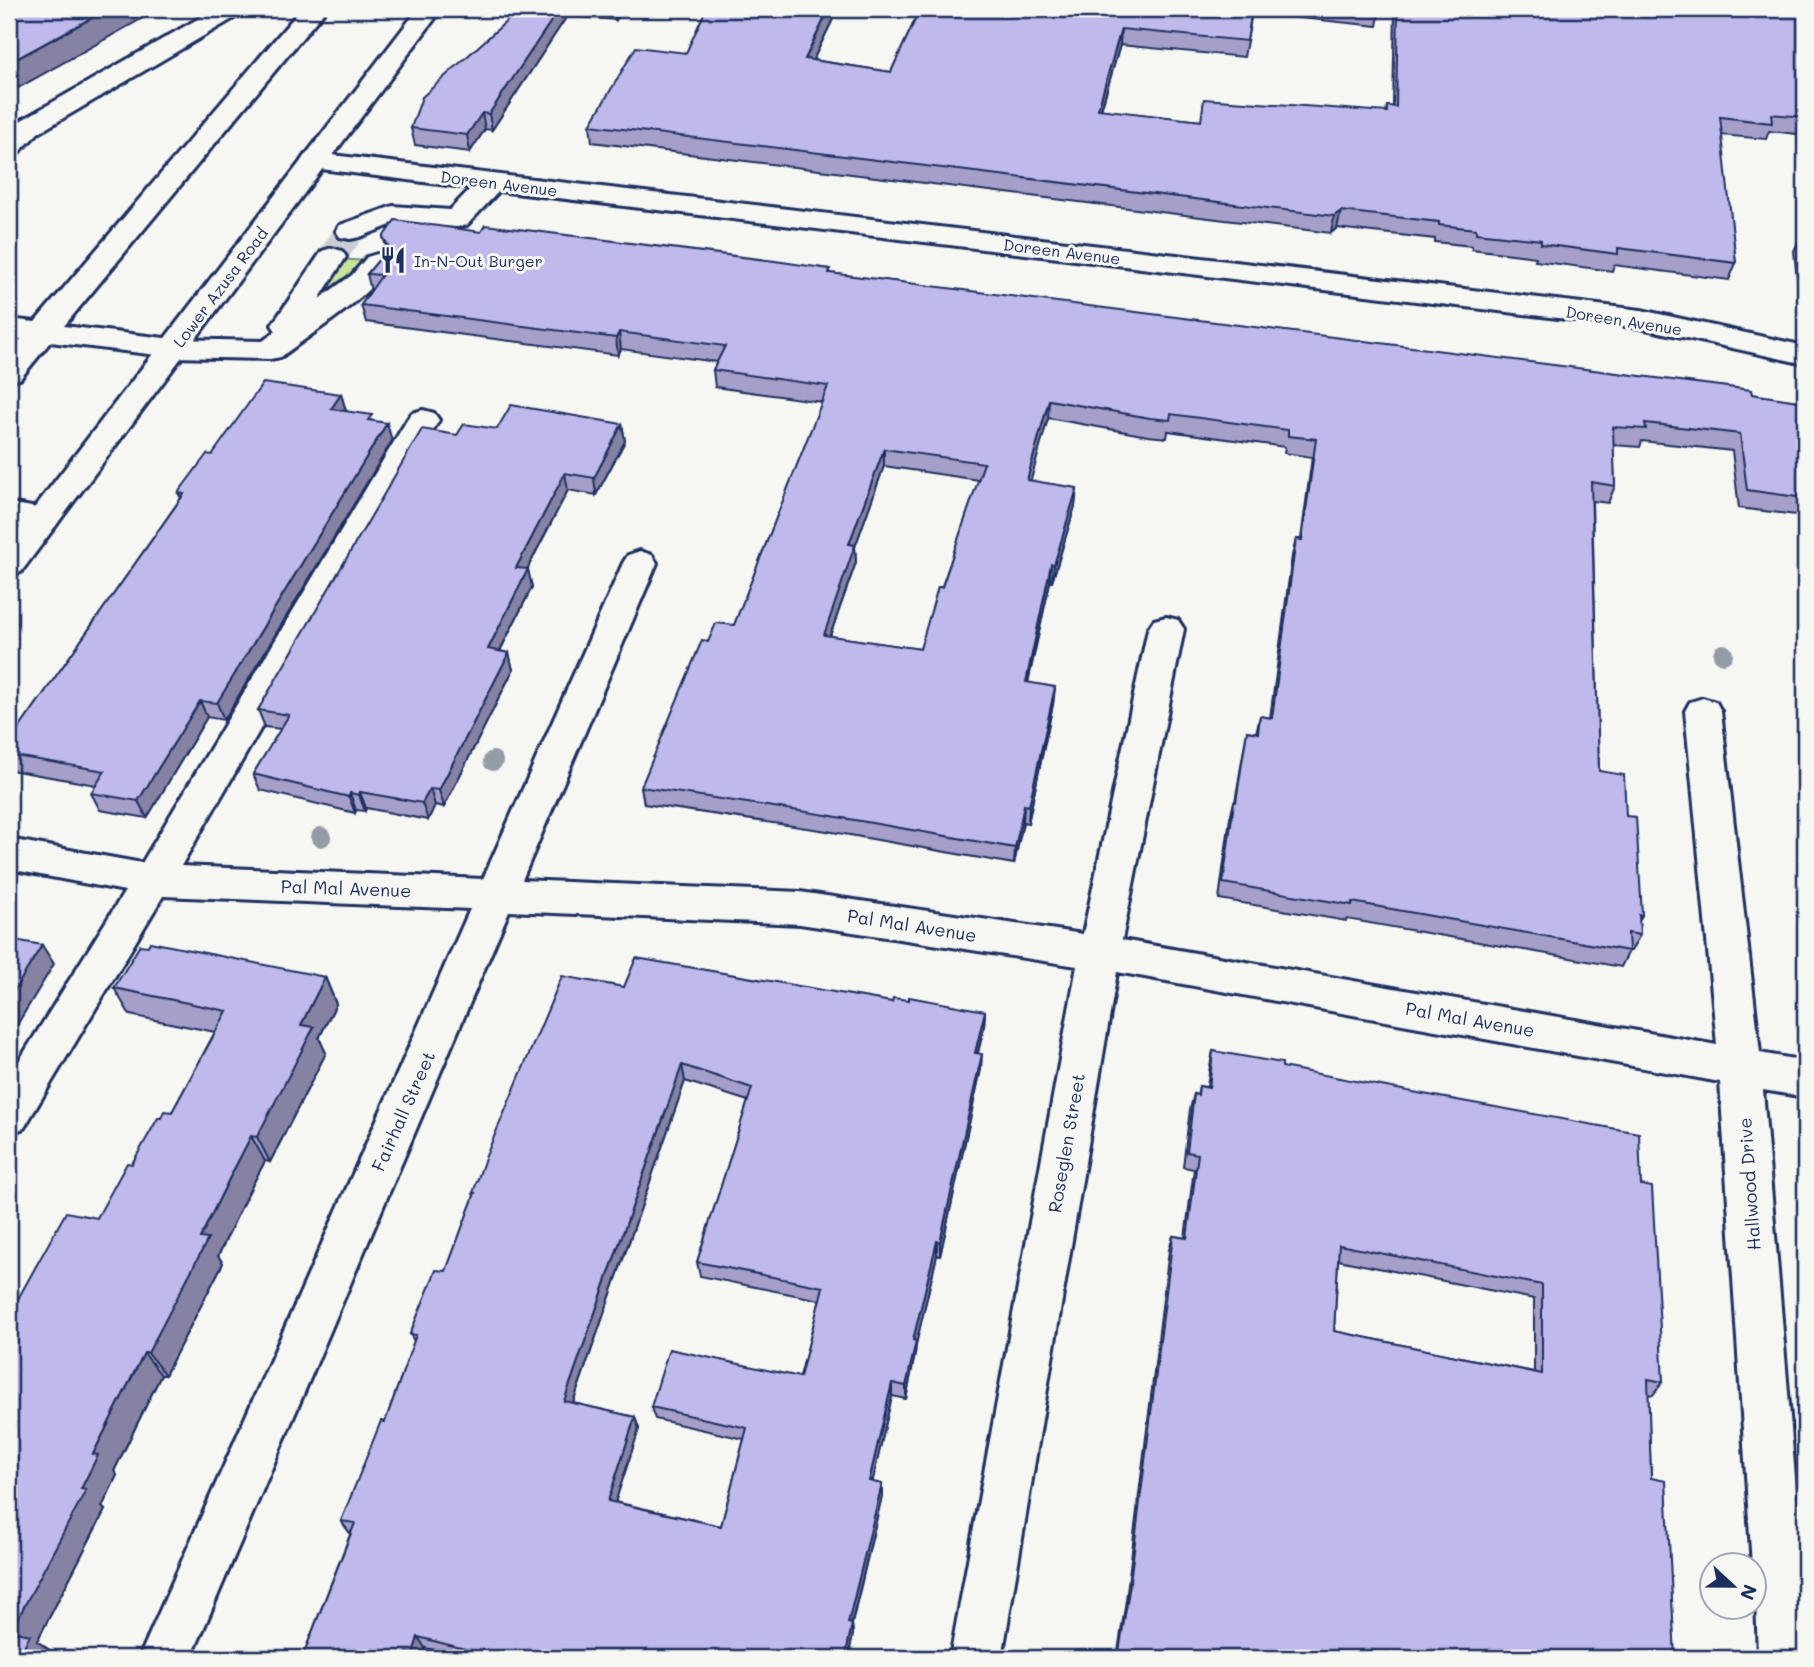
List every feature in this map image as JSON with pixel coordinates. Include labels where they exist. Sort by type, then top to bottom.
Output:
[{"type":"street","points":[[9,147],[29,127],[232,9]]},
{"type":"street","points":[[13,363],[43,332],[314,9]]},
{"type":"street","name":"Lower Azusa Road","points":[[9,565],[430,9]]},
{"type":"street","name":"Doreen Avenue","points":[[315,161],[1641,319],[1805,355]]},
{"type":"street","points":[[350,231],[393,214],[404,226],[457,219],[491,183]]},
{"type":"street","points":[[270,351],[332,257]]},
{"type":"street","points":[[9,328],[173,348],[270,351],[362,281],[377,262]]},
{"type":"street","points":[[9,1115],[152,880],[423,420]]},
{"type":"street","points":[[9,514],[43,519]]},
{"type":"street","name":"Fairhall Street","points":[[165,1658],[640,564]]},
{"type":"street","name":"Roseglen Street","points":[[976,1658],[1108,907],[1166,629]]},
{"type":"street","name":"Hallwood Drive","points":[[1703,711],[1740,1068],[1784,1658]]},
{"type":"street","name":"Pal Mal Avenue","points":[[9,854],[152,880],[800,908],[1101,953],[1805,1079]]},
{"type":"green space","points":[[340,259],[366,261],[352,280],[308,306]]},
{"type":"building","points":[[9,9],[108,9],[9,63]]},
{"type":"building","points":[[520,9],[559,9],[489,114],[482,113],[467,135],[411,128],[422,97]]},
{"type":"building","points":[[706,9],[829,9],[805,59],[891,72],[920,9],[1252,9],[1247,41],[1121,29],[1098,109],[1201,121],[1204,99],[1387,112],[1387,106],[1396,107],[1398,9],[1805,9],[1805,117],[1771,114],[1772,123],[1720,117],[1736,263],[1618,248],[1618,254],[1541,244],[1541,240],[1476,233],[1476,229],[1439,225],[1439,222],[1341,211],[1334,216],[590,125],[636,47],[686,53]]},
{"type":"building","points":[[395,220],[481,232],[485,225],[775,261],[830,269],[829,273],[1751,390],[1752,394],[1805,402],[1805,498],[1747,490],[1740,434],[1645,423],[1646,429],[1613,427],[1615,486],[1591,482],[1599,771],[1624,775],[1626,816],[1636,817],[1642,915],[1639,915],[1640,935],[1628,933],[1629,951],[1352,902],[1352,905],[1223,883],[1247,731],[1258,733],[1260,716],[1272,718],[1296,539],[1302,540],[1316,439],[1288,436],[1288,430],[1171,414],[1170,420],[1150,418],[1049,400],[1027,480],[1077,488],[1054,565],[1051,564],[1026,682],[1055,687],[1029,806],[1024,805],[1015,848],[826,815],[641,787],[702,640],[708,642],[716,623],[734,625],[828,386],[713,370],[725,346],[619,332],[616,338],[361,305],[382,275],[367,274],[389,247],[383,237]],"holes":[[[884,449],[984,463],[942,587],[938,587],[920,649],[824,635],[855,545],[849,544]]]},
{"type":"building","points":[[1802,234],[1805,235],[1805,267]]},
{"type":"building","points":[[263,383],[341,394],[331,409],[372,415],[368,420],[387,423],[217,703],[200,701],[138,801],[91,793],[105,771],[9,755],[9,743],[184,494],[178,493],[207,454],[212,455]]},
{"type":"building","points":[[511,405],[622,424],[594,478],[565,473],[516,568],[528,569],[488,649],[509,653],[439,790],[430,789],[422,803],[360,792],[359,795],[350,793],[349,797],[253,774],[289,715],[258,710],[422,429],[457,435],[464,424],[497,429]]},
{"type":"building","points":[[9,939],[42,945],[9,999]]},
{"type":"building","points":[[150,942],[325,977],[301,1025],[314,1027],[257,1137],[251,1136],[200,1238],[208,1239],[148,1353],[144,1353],[93,1454],[98,1455],[81,1489],[86,1490],[11,1631],[30,1635],[18,1658],[9,1658],[9,1315],[66,1212],[97,1218],[127,1163],[132,1164],[158,1118],[161,1118],[164,1111],[172,1112],[227,1011],[114,988],[140,945],[148,946]]},
{"type":"building","points":[[636,958],[892,1002],[893,998],[909,1000],[909,997],[985,1011],[975,1053],[982,1054],[940,1242],[937,1241],[913,1340],[916,1341],[906,1386],[892,1383],[869,1481],[882,1484],[848,1623],[852,1624],[845,1658],[500,1658],[418,1637],[413,1653],[407,1652],[404,1658],[302,1658],[355,1523],[341,1521],[381,1421],[385,1422],[416,1335],[410,1334],[436,1270],[446,1271],[485,1158],[562,976],[624,987]],"holes":[[[682,1065],[752,1088],[697,1262],[823,1287],[800,1377],[669,1349],[651,1407],[747,1428],[721,1526],[608,1501],[635,1417],[564,1401]]]},
{"type":"building","points":[[1213,1051],[1282,1063],[1282,1067],[1639,1133],[1641,1185],[1652,1187],[1663,1382],[1648,1379],[1651,1478],[1666,1481],[1675,1658],[1118,1658],[1129,1590],[1173,1236],[1187,1238],[1198,1154],[1187,1152],[1194,1094],[1198,1095],[1199,1086],[1209,1088]],"holes":[[[1339,1245],[1542,1285],[1542,1374],[1334,1331]]]},
{"type":"tunnel","points":[[332,257],[350,231]]},
{"type":"place","name":"In-N-Out Burger","points":[[393,260]]}]
